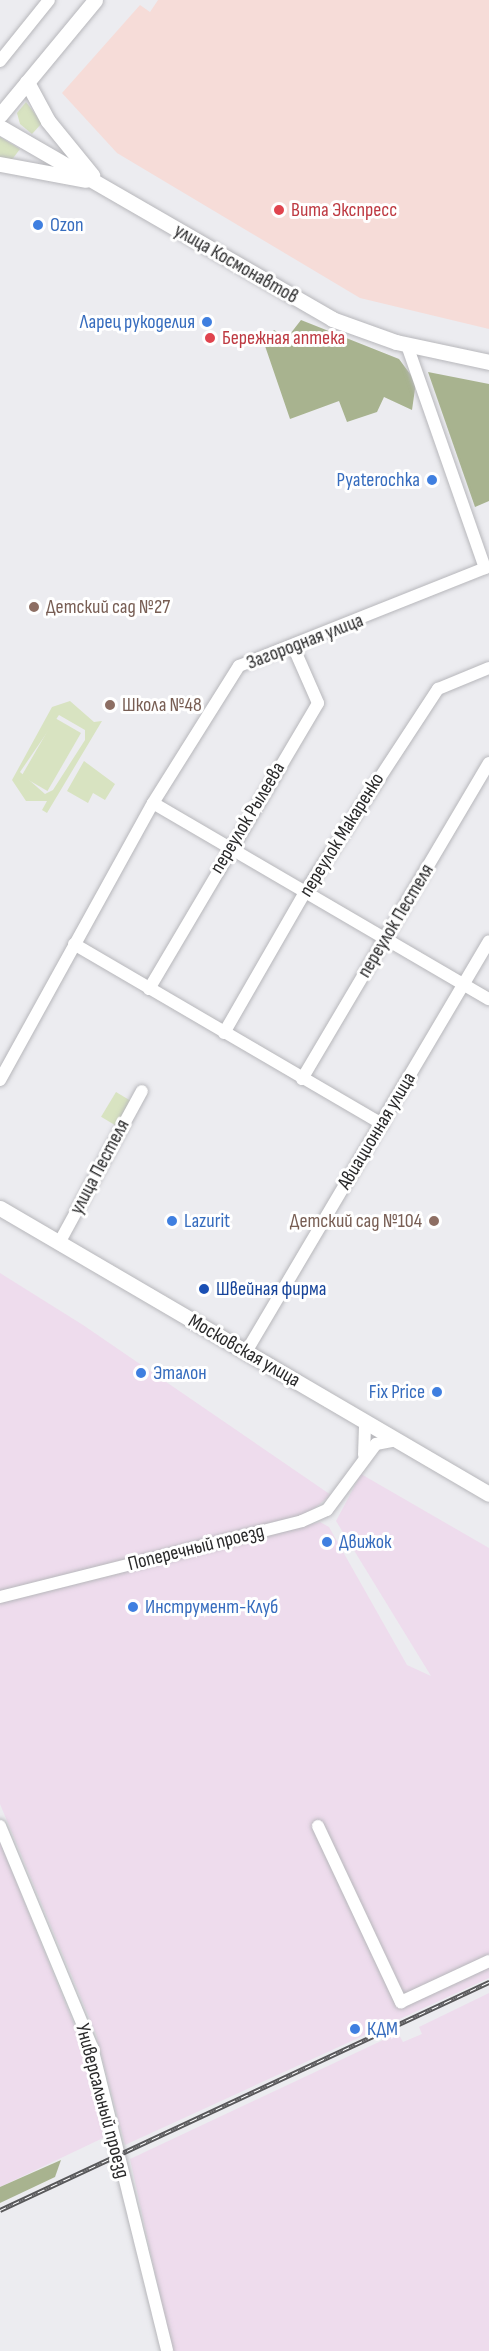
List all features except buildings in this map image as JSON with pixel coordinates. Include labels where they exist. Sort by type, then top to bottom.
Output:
[{"type":"main road","points":[[0,115],[95,0]]},
{"type":"main road","points":[[27,82],[48,121],[98,182]]},
{"type":"main road","name":"улица Космонавтов","points":[[0,127],[332,319],[407,345],[489,362]]},
{"type":"main road","points":[[0,164],[98,182]]},
{"type":"main road","name":"Московская улица","points":[[0,1208],[489,1494]]},
{"type":"street","points":[[0,61],[49,0]]},
{"type":"street","name":"Загородная улица","points":[[0,1080],[153,803],[239,666],[485,568],[419,369],[407,345]]},
{"type":"street","points":[[419,369],[419,362],[440,353]]},
{"type":"street","name":"переулок Рылеева","points":[[149,989],[229,848],[318,703],[293,646]]},
{"type":"street","name":"переулок Макаренко","points":[[224,1033],[305,892],[438,688],[489,668]]},
{"type":"street","name":"переулок Пестеля","points":[[302,1079],[489,763]]},
{"type":"street","points":[[153,803],[489,999]]},
{"type":"street","name":"Авиационная улица","points":[[246,1352],[489,941]]},
{"type":"street","points":[[74,944],[382,1124]]},
{"type":"street","name":"улица Пестеля","points":[[59,1243],[142,1091]]},
{"type":"street","points":[[364,1455],[365,1421]]},
{"type":"street","name":"Поперечный проезд","points":[[0,1597],[302,1521],[327,1510],[364,1455],[376,1444],[397,1440]]},
{"type":"street","name":"Универсальный проезд","points":[[0,1826],[92,2046],[167,2351]]},
{"type":"street","points":[[318,1826],[400,2002],[489,1961]]},
{"type":"shaded area","points":[[158,0],[489,0],[489,329],[360,298],[117,153],[62,93],[140,5],[150,12]]},
{"type":"shaded area","points":[[0,1273],[83,1325],[331,1495],[306,1515],[0,1591]]},
{"type":"shaded area","points":[[361,1474],[489,1548],[489,1978],[125,2145],[96,2034],[0,1804],[0,1601],[320,1522],[329,1527],[407,1665],[431,1676],[336,1521]]},
{"type":"shaded area","points":[[0,1842],[77,2032],[105,2126],[103,2138],[0,2187]]},
{"type":"shaded area","points":[[489,1993],[489,2351],[172,2351],[130,2159],[398,2033],[403,2042],[422,2034],[419,2027]]},
{"type":"green space","points":[[26,102],[42,123],[32,134],[20,124],[17,113]]},
{"type":"green space","points":[[0,137],[20,149],[11,161],[0,158]]},
{"type":"green space","points":[[301,320],[399,359],[416,382],[412,410],[384,397],[377,412],[347,422],[339,401],[290,419],[264,343],[274,330],[287,338]]},
{"type":"green space","points":[[428,372],[489,384],[489,501],[475,507]]},
{"type":"green space","points":[[70,701],[94,722],[102,721],[47,813],[42,810],[47,801],[26,801],[12,780],[52,707]],"holes":[[[59,715],[85,730],[85,740],[53,790],[45,794],[20,772]]]},
{"type":"green space","points":[[55,718],[81,733],[47,791],[22,776]]},
{"type":"green space","points":[[84,761],[115,784],[105,800],[93,793],[88,803],[67,791]]},
{"type":"green space","points":[[116,1092],[131,1101],[116,1126],[101,1117]]},
{"type":"green space","points":[[61,2160],[55,2177],[0,2203],[0,2187]]},
{"type":"railway","points":[[0,2210],[489,1982]]},
{"type":"place","name":"Вита Экспресс","points":[[279,210]]},
{"type":"place","name":"Ozon","points":[[38,225]]},
{"type":"place","name":"Ларец рукоделия","points":[[207,322]]},
{"type":"place","name":"Бережная аптека","points":[[210,338]]},
{"type":"place","name":"Pyaterochka","points":[[432,480]]},
{"type":"place","name":"Детский сад №27","points":[[34,607]]},
{"type":"place","name":"Школа №48","points":[[110,705]]},
{"type":"place","name":"Lazurit","points":[[172,1221]]},
{"type":"place","name":"Детский сад №104","points":[[434,1221]]},
{"type":"place","name":"Швейная фирма","points":[[204,1289]]},
{"type":"place","name":"Эталон","points":[[141,1373]]},
{"type":"place","name":"Fix Price","points":[[437,1392]]},
{"type":"place","name":"Движок","points":[[327,1542]]},
{"type":"place","name":"Инструмент-Клуб","points":[[133,1607]]},
{"type":"place","name":"КДМ","points":[[355,2029]]}]
